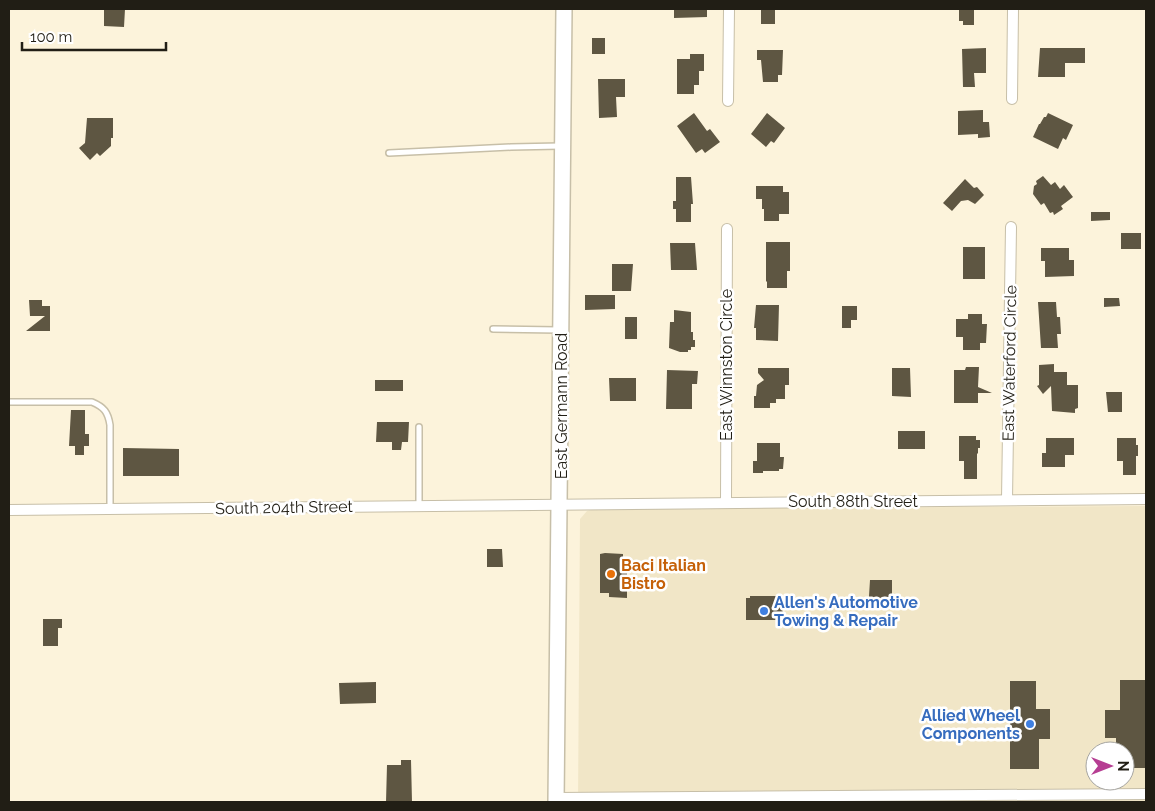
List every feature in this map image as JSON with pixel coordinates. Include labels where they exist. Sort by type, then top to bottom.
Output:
[{"type":"street","name":"East Germann Road","points":[[556,800],[564,9]]},
{"type":"street","points":[[728,101],[729,9]]},
{"type":"street","points":[[1012,99],[1013,9]]},
{"type":"street","name":"East Waterford Circle","points":[[1007,500],[1011,226]]},
{"type":"street","name":"East Winnston Circle","points":[[726,502],[727,228]]},
{"type":"street","name":"South 88th Street","points":[[560,504],[1146,498]]},
{"type":"street","name":"South 204th Street","points":[[9,510],[560,504]]},
{"type":"street","points":[[556,800],[833,800],[1146,794]]},
{"type":"lane","points":[[389,153],[563,146]]},
{"type":"lane","points":[[493,329],[561,330]]},
{"type":"lane","points":[[9,402],[92,402],[101,406],[108,414],[110,425],[110,509]]},
{"type":"lane","points":[[418,427],[419,505]]},
{"type":"shaded area","points":[[1146,506],[1146,802],[578,802],[580,519],[587,511],[595,509]]},
{"type":"building","points":[[104,9],[125,9],[124,27],[104,26]]},
{"type":"building","points":[[674,9],[707,9],[707,17],[674,18]]},
{"type":"building","points":[[761,9],[775,9],[775,24],[761,24]]},
{"type":"building","points":[[974,9],[974,25],[963,25],[963,21],[959,21],[959,10]]},
{"type":"building","points":[[592,38],[605,38],[605,54],[592,54]]},
{"type":"building","points":[[986,48],[986,73],[974,73],[975,87],[963,87],[962,49]]},
{"type":"building","points":[[1040,48],[1085,48],[1085,63],[1065,63],[1065,77],[1038,77]]},
{"type":"building","points":[[757,50],[783,50],[782,75],[778,75],[778,82],[763,82],[761,60],[757,60]]},
{"type":"building","points":[[690,54],[704,54],[704,71],[699,71],[699,85],[694,85],[694,94],[677,94],[677,59],[690,59]]},
{"type":"building","points":[[598,79],[625,79],[625,97],[616,97],[617,117],[599,118]]},
{"type":"building","points":[[983,110],[983,122],[989,122],[990,137],[978,138],[978,134],[958,135],[958,111]]},
{"type":"building","points":[[694,113],[707,131],[710,129],[720,142],[705,153],[702,149],[696,153],[677,126]]},
{"type":"building","points":[[767,113],[785,128],[774,143],[771,141],[766,147],[751,134]]},
{"type":"building","points":[[1048,113],[1073,125],[1066,140],[1063,138],[1058,149],[1033,137],[1039,124]]},
{"type":"building","points":[[87,118],[113,118],[111,146],[100,156],[97,153],[90,160],[79,148],[85,143]]},
{"type":"building","points":[[1043,176],[1051,185],[1055,182],[1060,189],[1064,185],[1073,197],[1061,206],[1063,209],[1054,215],[1053,212],[1050,213],[1044,203],[1041,205],[1033,194],[1034,186],[1037,184],[1036,181]]},
{"type":"building","points":[[676,177],[691,177],[693,204],[691,204],[691,222],[676,222],[676,209],[673,209],[673,201],[676,201]]},
{"type":"building","points":[[965,179],[974,188],[977,187],[984,195],[975,204],[968,200],[961,201],[952,211],[943,203]]},
{"type":"building","points":[[756,186],[783,186],[783,192],[789,192],[789,214],[779,214],[779,221],[764,221],[762,199],[756,199]]},
{"type":"building","points":[[1091,212],[1110,212],[1110,220],[1091,221]]},
{"type":"building","points":[[1121,233],[1141,233],[1141,249],[1121,249]]},
{"type":"building","points":[[766,242],[790,242],[790,271],[787,271],[787,288],[767,288]]},
{"type":"building","points":[[670,243],[695,243],[697,270],[671,270]]},
{"type":"building","points":[[963,247],[985,247],[985,279],[963,279]]},
{"type":"building","points":[[1041,248],[1069,248],[1069,260],[1074,260],[1074,276],[1045,277],[1045,261],[1041,261]]},
{"type":"building","points":[[612,264],[633,264],[631,291],[612,291]]},
{"type":"building","points":[[585,295],[615,295],[615,309],[585,310]]},
{"type":"building","points":[[1104,298],[1119,298],[1120,306],[1104,307]]},
{"type":"building","points":[[29,300],[42,300],[42,306],[50,306],[50,331],[26,331],[45,316],[30,316]]},
{"type":"building","points":[[1038,302],[1056,302],[1057,317],[1060,317],[1061,334],[1057,334],[1058,348],[1041,348]]},
{"type":"building","points":[[756,305],[779,305],[778,341],[756,340],[756,328],[754,328]]},
{"type":"building","points":[[842,306],[857,306],[857,320],[851,320],[851,328],[842,328]]},
{"type":"building","points":[[674,310],[691,312],[691,332],[693,332],[695,347],[691,347],[691,350],[688,350],[688,352],[680,352],[669,348],[670,322],[674,322]]},
{"type":"building","points":[[968,314],[982,314],[982,324],[987,324],[986,343],[980,343],[980,350],[963,350],[963,337],[956,337],[956,319],[968,319]]},
{"type":"building","points":[[625,317],[637,317],[637,339],[625,339]]},
{"type":"building","points":[[1054,364],[1054,372],[1067,372],[1067,385],[1078,385],[1078,408],[1075,409],[1075,413],[1052,411],[1051,386],[1043,394],[1037,386],[1039,385],[1039,365]]},
{"type":"building","points":[[966,367],[979,367],[978,387],[992,393],[978,393],[978,403],[954,403],[954,370],[965,370]]},
{"type":"building","points":[[758,368],[789,368],[789,385],[785,385],[785,399],[776,399],[776,403],[770,403],[770,408],[754,408],[754,396],[756,396],[757,385],[764,380],[758,373]]},
{"type":"building","points":[[892,368],[910,368],[911,397],[892,396]]},
{"type":"building","points":[[667,370],[698,371],[697,384],[692,384],[692,409],[666,409]]},
{"type":"building","points":[[609,378],[636,378],[636,401],[610,401]]},
{"type":"building","points":[[375,380],[403,380],[403,391],[375,391]]},
{"type":"building","points":[[1106,392],[1122,392],[1122,412],[1108,412]]},
{"type":"building","points":[[71,410],[85,410],[85,434],[89,434],[89,446],[84,446],[84,455],[75,455],[75,446],[69,446]]},
{"type":"building","points":[[377,422],[409,422],[408,442],[402,442],[401,450],[392,450],[392,442],[376,442]]},
{"type":"building","points":[[898,431],[925,431],[925,449],[898,449]]},
{"type":"building","points":[[959,436],[976,436],[976,440],[980,440],[980,448],[978,448],[977,454],[977,479],[964,479],[964,461],[959,461]]},
{"type":"building","points":[[1046,438],[1074,438],[1074,455],[1065,455],[1065,467],[1042,467],[1042,453],[1046,453]]},
{"type":"building","points":[[1117,438],[1136,438],[1138,456],[1136,456],[1136,475],[1123,475],[1123,461],[1117,461]]},
{"type":"building","points":[[757,443],[780,443],[780,457],[784,457],[783,469],[753,473],[753,461],[757,461]]},
{"type":"building","points":[[123,448],[179,449],[179,476],[123,476]]},
{"type":"building","points":[[487,549],[502,549],[503,567],[487,567]]},
{"type":"building","name":"Baci Italian Bistro","points":[[600,554],[623,554],[623,559],[627,559],[627,598],[609,597],[609,593],[600,593]]},
{"type":"building","points":[[870,580],[892,580],[892,606],[871,606],[869,596]]},
{"type":"building","name":"Allen's Automotive Towing & Repair","points":[[750,596],[778,596],[778,598],[782,598],[783,620],[746,620],[746,598],[750,598]]},
{"type":"building","points":[[43,619],[62,619],[62,628],[58,628],[58,646],[43,646]]},
{"type":"building","points":[[1120,680],[1146,680],[1146,768],[1135,768],[1135,741],[1116,741],[1116,738],[1105,738],[1105,710],[1120,710]]},
{"type":"building","name":"Allied Wheel Components","points":[[1010,681],[1036,681],[1036,709],[1050,709],[1050,739],[1039,739],[1039,769],[1010,769]]},
{"type":"building","points":[[376,682],[376,703],[340,704],[339,683]]},
{"type":"building","points":[[401,760],[411,760],[412,802],[386,802],[387,765],[401,765]]},
{"type":"place","name":"Baci Italian Bistro","points":[[611,574]]},
{"type":"place","name":"Allen's Automotive Towing & Repair","points":[[764,611]]},
{"type":"place","name":"Allied Wheel Components","points":[[1030,724]]}]
